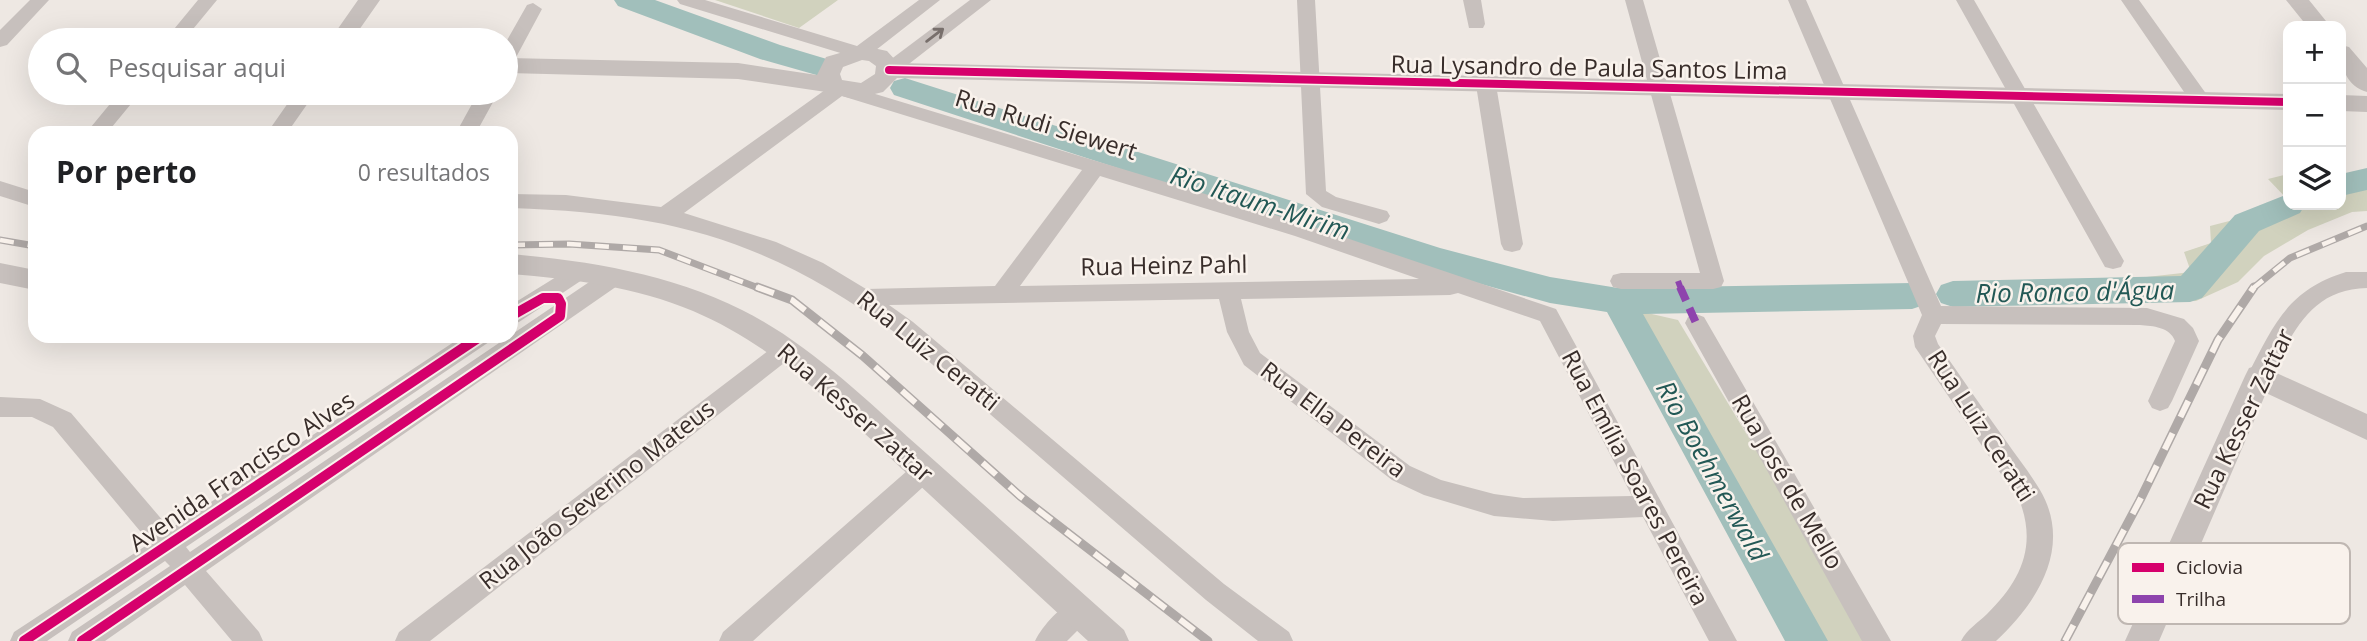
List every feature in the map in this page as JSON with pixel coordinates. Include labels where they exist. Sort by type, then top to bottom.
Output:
[{"type":"street","points":[[0,41],[40,0]]},
{"type":"street","points":[[184,28],[208,0]]},
{"type":"street","points":[[349,28],[369,0]]},
{"type":"street","points":[[685,0],[878,55],[888,65],[889,71]]},
{"type":"street","points":[[839,88],[828,74],[834,62],[860,52],[932,0]]},
{"type":"street","points":[[1306,0],[1316,194],[1329,202],[1379,216]]},
{"type":"street","points":[[1472,0],[1476,24]]},
{"type":"street","points":[[1621,281],[1713,281],[1634,0]]},
{"type":"street","points":[[1797,0],[1933,315],[2140,316],[2170,323],[2181,328],[2188,341],[2160,401]]},
{"type":"street","points":[[1965,0],[2113,261]]},
{"type":"street","points":[[2130,0],[2200,100]]},
{"type":"street","points":[[2297,0],[2315,21]]},
{"type":"street","points":[[518,66],[738,71],[839,88],[874,87],[889,71],[974,2]]},
{"type":"street","points":[[518,37],[533,9]]},
{"type":"street","points":[[2346,58],[2367,84]]},
{"type":"street","name":"Rua Lysandro de Paula Santos Lima","points":[[889,71],[2283,102]]},
{"type":"street","points":[[1486,85],[1513,244]]},
{"type":"street","points":[[667,214],[839,88]]},
{"type":"street","name":"Rua Rudi Siewert","points":[[839,88],[1303,231],[1548,315]]},
{"type":"street","points":[[2346,103],[2367,104]]},
{"type":"street","points":[[102,126],[120,105]]},
{"type":"street","points":[[282,126],[297,105]]},
{"type":"street","points":[[470,126],[481,105]]},
{"type":"street","points":[[1001,295],[1095,167]]},
{"type":"street","points":[[0,188],[28,198]]},
{"type":"street","name":"Rua Luiz Ceratti","points":[[518,201],[600,205],[667,214],[754,242],[837,280],[865,297],[1215,592],[1279,641]]},
{"type":"street","name":"Rua Kesser Zattar","points":[[518,265],[612,278],[671,292],[705,304],[785,350],[826,382],[1112,641]]},
{"type":"street","points":[[518,311],[577,272]]},
{"type":"street","points":[[0,273],[28,279]]},
{"type":"street","name":"Avenida Francisco Alves","points":[[82,641],[612,278]]},
{"type":"street","name":"Rua Kesser Zattar","points":[[2185,543],[2259,376],[2285,329],[2306,301],[2328,284],[2350,278],[2367,280]]},
{"type":"street","name":"Rua Heinz Pahl","points":[[865,297],[1464,287]]},
{"type":"street","name":"Rua Ella Pereira","points":[[1228,291],[1238,332],[1252,359],[1401,473],[1424,485],[1479,505],[1507,509],[1583,511],[1651,506]]},
{"type":"street","points":[[540,297],[551,297],[559,301],[562,307],[560,316]]},
{"type":"street","name":"Rua Emília Soares Pereira","points":[[1548,315],[1723,641]]},
{"type":"street","name":"Rua Luiz Ceratti","points":[[1933,315],[1924,336],[1927,347],[2031,497],[2039,519],[2042,541],[2039,560],[2026,584],[1997,621],[1975,641]]},
{"type":"street","name":"Rua José de Mello","points":[[1696,323],[1877,641]]},
{"type":"street","name":"Avenida Francisco Alves","points":[[24,641],[471,343]]},
{"type":"street","name":"Rua João Severino Mateus","points":[[409,641],[785,350]]},
{"type":"street","points":[[2259,376],[2367,428]]},
{"type":"street","points":[[0,407],[38,407],[50,411],[62,420],[249,641]]},
{"type":"street","points":[[733,641],[924,471]]},
{"type":"street","points":[[1049,641],[1078,611]]},
{"type":"street","name":"Rua Kesser Zattar","points":[[2142,641],[2150,624]]},
{"type":"green space","points":[[715,0],[838,0],[799,28]]},
{"type":"green space","points":[[2367,173],[2367,211],[2352,212],[2308,230],[2264,256],[2238,282],[2196,301],[1969,302],[1971,288],[2076,285],[2191,272],[2184,252],[2211,243],[2210,226],[2264,212],[2283,201],[2283,210],[2346,210],[2346,174]]},
{"type":"green space","points":[[2283,175],[2283,195],[2268,179]]},
{"type":"green space","points":[[1643,312],[1678,320],[1871,641],[1786,641],[1627,339]]},
{"type":"waterway","name":"Rio Itaum-Mirim","points":[[628,0],[770,52],[820,67]]},
{"type":"waterway","name":"Rio Itaum-Mirim","points":[[905,88],[1435,259],[1550,290],[1618,301]]},
{"type":"waterway","name":"Rio Ronco d'Água","points":[[2346,184],[2367,179]]},
{"type":"waterway","name":"Rio Ronco d'Água","points":[[1953,294],[2190,289],[2247,223],[2283,208]]},
{"type":"waterway","name":"Rio Ronco d'Água","points":[[1618,301],[1912,296]]},
{"type":"waterway","name":"Rio Boehmerwald","points":[[1618,301],[1807,641]]},
{"type":"railway","points":[[2253,288],[2290,258],[2367,226]]},
{"type":"railway","points":[[0,240],[28,245]]},
{"type":"railway","points":[[518,245],[569,244],[659,250],[761,289]]},
{"type":"railway","points":[[757,287],[792,300],[863,356],[1020,496],[1208,641]]},
{"type":"railway","points":[[2065,641],[2140,500],[2218,340],[2253,288]]},
{"type":"marked path","points":[[1678,281],[1696,323]]},
{"type":"cycle path","points":[[889,70],[2283,102]]},
{"type":"cycle path","points":[[82,641],[560,316],[561,304],[558,298],[551,296],[518,312]]},
{"type":"cycle path","points":[[24,641],[471,343]]}]
